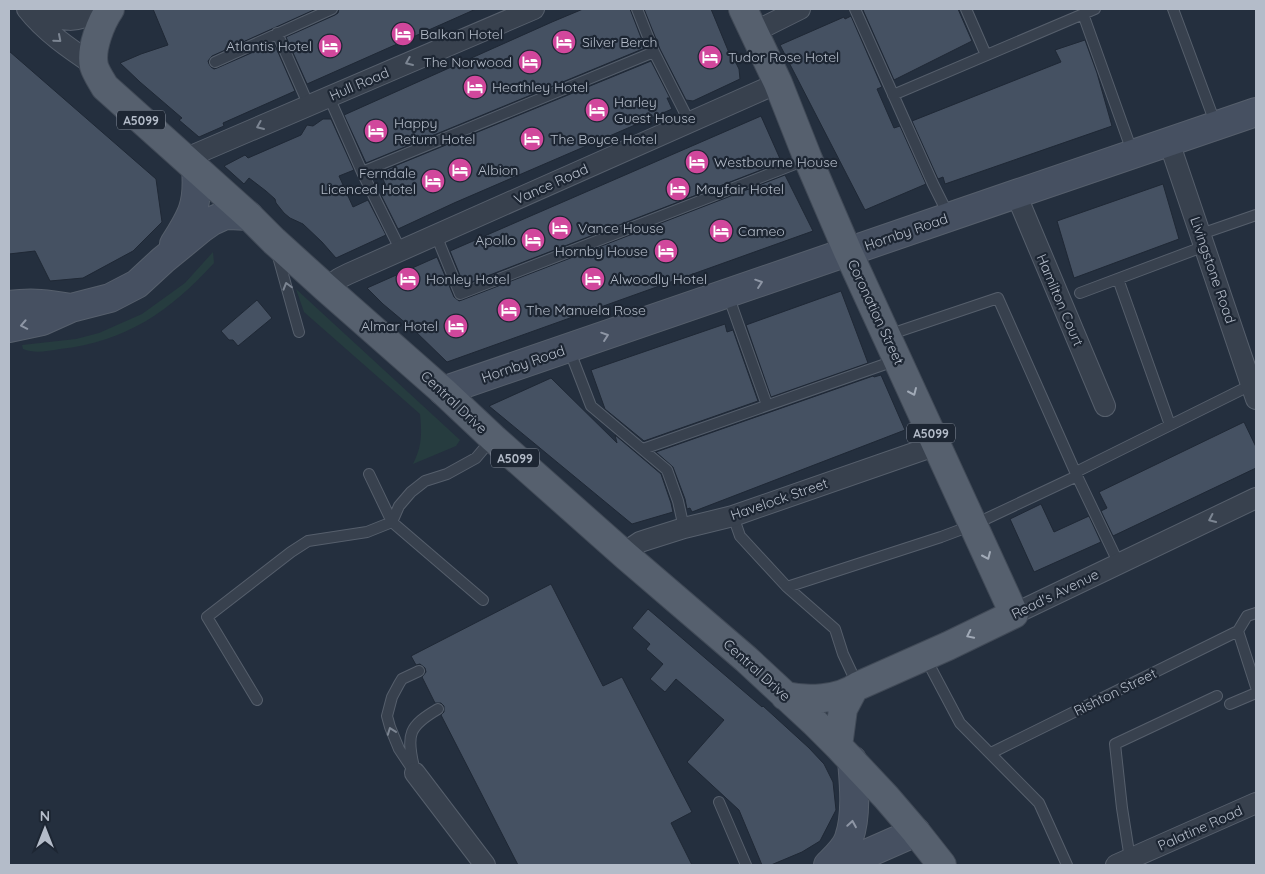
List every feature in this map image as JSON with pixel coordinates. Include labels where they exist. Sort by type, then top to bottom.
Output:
[{"type":"main road","points":[[94,65],[96,41],[100,27],[110,9]]},
{"type":"main road","name":"Coronation Street","points":[[748,21],[778,83],[848,252],[1014,614]]},
{"type":"main road","name":"Central Drive","points":[[94,65],[105,87],[249,216],[274,241],[626,556],[746,659],[845,753],[916,832],[942,865]]},
{"type":"main road","name":"Hornby Road","points":[[443,391],[1256,112]]},
{"type":"main road","points":[[163,260],[188,222],[198,192],[190,164]]},
{"type":"main road","points":[[9,328],[42,321],[71,308],[110,298],[125,291],[137,284],[163,260],[212,221],[229,215],[249,216]]},
{"type":"main road","points":[[9,305],[34,303],[71,308]]},
{"type":"main road","name":"Read's Avenue","points":[[785,696],[806,700],[829,697],[855,688],[1014,614]]},
{"type":"main road","points":[[828,865],[849,839],[853,821],[854,791],[845,753],[843,710],[855,688]]},
{"type":"main road","points":[[842,865],[916,832]]},
{"type":"street","points":[[27,9],[60,41],[94,65]]},
{"type":"street","points":[[36,9],[54,18],[67,21],[80,19],[104,9]]},
{"type":"street","name":"Hull Road","points":[[190,164],[328,97],[534,9]]},
{"type":"street","points":[[748,21],[800,9]]},
{"type":"street","name":"Vance Road","points":[[326,288],[348,274],[778,83]]},
{"type":"street","name":"Livingstone Road","points":[[1169,142],[1254,392]]},
{"type":"street","name":"Hamilton Court","points":[[1016,194],[1105,406]]},
{"type":"street","name":"Havelock Street","points":[[626,556],[640,542],[684,528],[732,516],[936,445]]},
{"type":"street","name":"Read's Avenue","points":[[1014,614],[1256,498]]},
{"type":"street","points":[[416,773],[485,865]]},
{"type":"street","name":"Palatine Road","points":[[1133,861],[1256,803]]},
{"type":"lane","points":[[215,62],[332,9]]},
{"type":"lane","points":[[637,9],[654,52],[690,122]]},
{"type":"lane","points":[[855,9],[933,184],[950,216]]},
{"type":"lane","points":[[966,9],[986,55]]},
{"type":"lane","points":[[894,95],[1095,9]]},
{"type":"lane","points":[[1173,9],[1216,126]]},
{"type":"lane","points":[[1083,14],[1133,154]]},
{"type":"lane","points":[[277,33],[309,106]]},
{"type":"lane","points":[[362,172],[654,52]]},
{"type":"lane","points":[[328,97],[401,251]]},
{"type":"lane","points":[[436,235],[460,294],[808,159]]},
{"type":"lane","points":[[1080,293],[1118,279],[1256,215]]},
{"type":"lane","points":[[274,241],[300,332]]},
{"type":"lane","points":[[1118,279],[1170,425]]},
{"type":"lane","points":[[727,294],[767,405]]},
{"type":"lane","points":[[643,449],[767,405],[998,298],[1076,474],[1119,564]]},
{"type":"lane","points":[[569,348],[591,406],[667,470],[678,501],[684,528]]},
{"type":"lane","points":[[787,587],[941,538],[973,525],[1170,425],[1254,392]]},
{"type":"lane","points":[[257,700],[207,617],[308,541],[367,532],[392,522],[399,506],[411,492],[425,481],[447,474],[476,458],[493,438]]},
{"type":"lane","points":[[369,474],[392,522],[483,600]]},
{"type":"lane","points":[[732,516],[740,536],[787,587],[835,629],[855,688]]},
{"type":"lane","points":[[1256,613],[1247,616],[1238,631],[1256,687]]},
{"type":"lane","name":"Rishton Street","points":[[991,753],[1238,631]]},
{"type":"lane","points":[[925,656],[960,723],[1039,803],[1067,865]]},
{"type":"lane","points":[[416,773],[399,749],[390,727],[388,716],[392,697],[402,679],[419,671]]},
{"type":"lane","points":[[1230,704],[1256,693]]},
{"type":"lane","points":[[1133,861],[1122,808],[1115,744],[1217,696]]},
{"type":"lane","points":[[416,773],[410,746],[412,732],[418,722],[438,709]]},
{"type":"lane","points":[[719,802],[746,865]]},
{"type":"green space","points":[[213,252],[214,263],[181,296],[145,321],[126,331],[84,345],[41,352],[23,349],[22,345],[76,339],[99,333],[142,314],[185,283]]},
{"type":"green space","points":[[296,289],[460,440],[456,446],[413,464],[421,440],[420,414],[304,312]]},
{"type":"building","points":[[153,9],[316,9],[212,56],[208,61],[214,69],[274,43],[295,91],[223,123],[224,126],[199,137],[179,120],[182,118],[120,63],[168,45]]},
{"type":"building","points":[[339,9],[476,9],[307,84],[286,37],[335,15]]},
{"type":"building","points":[[583,9],[630,9],[645,48],[366,163],[344,115]]},
{"type":"building","points":[[644,9],[711,9],[732,60],[734,59],[739,69],[740,79],[693,101],[686,100],[660,49]]},
{"type":"building","points":[[958,9],[972,41],[894,80],[863,10]]},
{"type":"building","points":[[851,16],[882,87],[877,89],[894,128],[900,126],[926,184],[865,210],[780,45],[844,17],[845,19]]},
{"type":"building","points":[[1085,40],[1097,73],[1112,126],[945,184],[943,177],[938,179],[912,121],[1061,62],[1055,50]]},
{"type":"building","points":[[9,51],[156,179],[162,222],[133,251],[83,278],[50,281],[35,251],[9,254]]},
{"type":"building","points":[[651,61],[670,98],[667,98],[672,109],[398,229],[381,195],[388,191],[380,172]]},
{"type":"building","points":[[761,116],[781,161],[779,163],[464,285],[450,251]]},
{"type":"building","points":[[323,119],[331,119],[354,170],[339,176],[353,207],[368,200],[386,235],[336,258],[303,224],[284,213],[275,199],[266,191],[249,178],[244,184],[224,166],[245,155],[248,158],[301,135],[307,125],[313,126]]},
{"type":"building","points":[[785,175],[813,231],[447,362],[367,288],[437,257],[454,297],[459,301]]},
{"type":"building","points":[[1163,184],[1179,239],[1074,278],[1057,221]]},
{"type":"building","points":[[841,291],[868,363],[771,397],[746,325]]},
{"type":"building","points":[[257,300],[272,318],[238,346],[221,331]]},
{"type":"building","points":[[725,324],[727,332],[733,330],[758,401],[644,441],[605,409],[591,370]]},
{"type":"building","points":[[881,375],[905,430],[692,512],[690,508],[687,509],[673,467],[656,452],[873,376]]},
{"type":"building","points":[[551,378],[617,443],[615,435],[661,474],[673,512],[632,524],[489,406]]},
{"type":"building","points":[[1244,422],[1256,447],[1256,468],[1113,536],[1101,511],[1107,508],[1099,492]]},
{"type":"building","points":[[1041,504],[1054,532],[1089,516],[1101,542],[1034,572],[1010,519]]},
{"type":"building","points":[[551,584],[603,686],[622,677],[692,812],[671,823],[692,865],[518,865],[441,715],[444,712],[444,706],[441,703],[435,703],[422,677],[426,672],[425,668],[420,664],[416,665],[411,656]]},
{"type":"building","points":[[648,609],[763,706],[824,764],[833,782],[836,810],[820,841],[802,852],[771,865],[762,865],[739,810],[687,762],[724,720],[676,679],[665,692],[650,679],[663,664],[646,649],[650,644],[632,628]]},
{"type":"place","name":"Balkan Hotel","points":[[403,34]]},
{"type":"place","name":"Silver Berch","points":[[564,42]]},
{"type":"place","name":"Atlantis Hotel","points":[[330,46]]},
{"type":"place","name":"Tudor Rose Hotel","points":[[710,57]]},
{"type":"place","name":"The Norwood","points":[[530,62]]},
{"type":"place","name":"Heathley Hotel","points":[[475,87]]},
{"type":"place","name":"Harley Guest House","points":[[597,110]]},
{"type":"place","name":"Happy Return Hotel","points":[[376,131]]},
{"type":"place","name":"The Boyce Hotel","points":[[532,139]]},
{"type":"place","name":"Westbourne House","points":[[697,162]]},
{"type":"place","name":"Albion","points":[[460,170]]},
{"type":"place","name":"Ferndale Licenced Hotel","points":[[433,181]]},
{"type":"place","name":"Mayfair Hotel","points":[[678,189]]},
{"type":"place","name":"Vance House","points":[[560,228]]},
{"type":"place","name":"Cameo","points":[[721,231]]},
{"type":"place","name":"Apollo","points":[[533,240]]},
{"type":"place","name":"Hornby House","points":[[666,251]]},
{"type":"place","name":"Honley Hotel","points":[[408,279]]},
{"type":"place","name":"Alwoodly Hotel","points":[[593,279]]},
{"type":"place","name":"The Manuela Rose","points":[[509,310]]},
{"type":"place","name":"Almar Hotel","points":[[456,326]]}]
